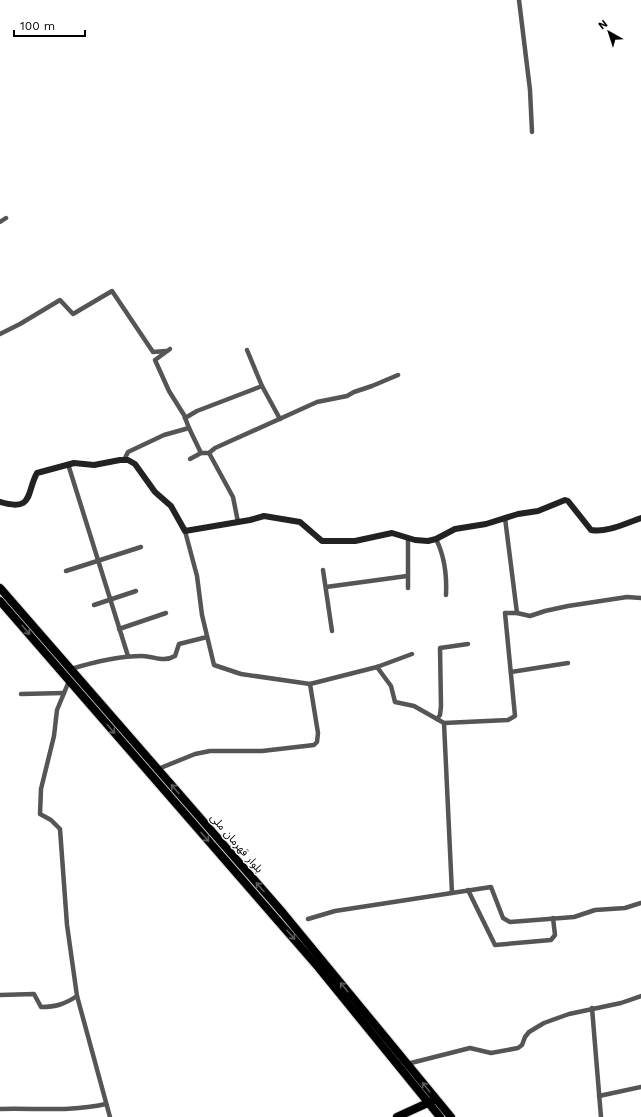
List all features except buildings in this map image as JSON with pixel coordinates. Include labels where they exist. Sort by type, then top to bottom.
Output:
[{"type":"highway","name":"بلوار قهرمان ملی","points":[[0,588],[284,913],[407,1064],[432,1101],[440,1117]]},
{"type":"highway","name":"بلوار قهرمان ملی","points":[[0,601],[318,967],[432,1101],[451,1117]]},
{"type":"highway","points":[[397,1117],[432,1101]]},
{"type":"street","points":[[519,0],[530,90],[532,132]]},
{"type":"street","points":[[0,222],[6,218]]},
{"type":"street","points":[[0,334],[60,300],[73,314],[112,291],[153,352],[168,350],[155,360],[169,391],[185,418],[201,454]]},
{"type":"street","points":[[247,350],[262,386],[280,419]]},
{"type":"street","points":[[190,459],[201,454],[209,453],[215,448],[317,402],[347,396],[398,376]]},
{"type":"street","points":[[185,418],[197,411],[262,386]]},
{"type":"street","points":[[124,460],[128,452],[164,435],[189,428]]},
{"type":"street","points":[[209,453],[233,497],[238,522]]},
{"type":"street","points":[[0,502],[12,506],[23,503],[30,496],[37,473],[68,464],[74,463],[94,465],[124,460],[135,464],[155,492],[171,506],[185,531],[197,576],[202,615],[214,665],[241,674],[310,684],[377,667],[412,654]]},
{"type":"street","points":[[68,464],[128,656]]},
{"type":"street","points":[[185,531],[264,516],[300,522],[322,541],[355,541],[392,533],[415,540],[436,539],[455,529],[486,524],[505,518],[538,511],[564,500],[568,501],[591,530],[597,531],[608,529],[641,518]]},
{"type":"street","points":[[505,518],[516,613]]},
{"type":"street","points":[[408,538],[408,588]]},
{"type":"street","points":[[436,539],[442,552],[446,576],[446,595]]},
{"type":"street","points":[[66,571],[141,547]]},
{"type":"street","points":[[323,570],[332,632]]},
{"type":"street","points":[[326,587],[407,576]]},
{"type":"street","points":[[94,606],[136,591]]},
{"type":"street","points":[[377,667],[390,686],[395,702],[414,706],[444,723],[508,720],[514,718],[515,716],[505,613],[516,613],[530,616],[544,611],[568,606],[627,597],[641,598]]},
{"type":"street","points":[[119,629],[166,613]]},
{"type":"street","points":[[71,669],[94,662],[128,656],[145,656],[165,660],[175,656],[178,644],[207,637]]},
{"type":"street","points":[[437,719],[440,715],[441,706],[440,648],[468,644]]},
{"type":"street","points":[[511,672],[568,663]]},
{"type":"street","points":[[69,681],[57,710],[54,736],[41,789],[39,807],[40,814],[60,829],[67,925],[77,996],[110,1117]]},
{"type":"street","points":[[158,769],[195,754],[210,751],[262,751],[314,745],[317,742],[318,733],[310,684]]},
{"type":"street","points":[[21,694],[32,695],[64,693]]},
{"type":"street","points":[[444,723],[452,893]]},
{"type":"street","points":[[308,919],[335,911],[468,890],[491,888],[502,918],[506,921],[574,917],[595,910],[626,908],[641,903]]},
{"type":"street","points":[[468,890],[496,945],[552,940],[555,935],[553,918]]},
{"type":"street","points":[[0,994],[34,994],[41,1007],[52,1007],[65,1004],[77,996]]},
{"type":"street","points":[[407,1064],[470,1048],[491,1053],[518,1048],[522,1045],[529,1032],[544,1023],[569,1014],[641,996]]},
{"type":"street","points":[[592,1008],[598,1096],[601,1117]]},
{"type":"street","points":[[598,1096],[641,1087]]},
{"type":"street","points":[[0,1109],[59,1111],[86,1109],[106,1104]]}]
